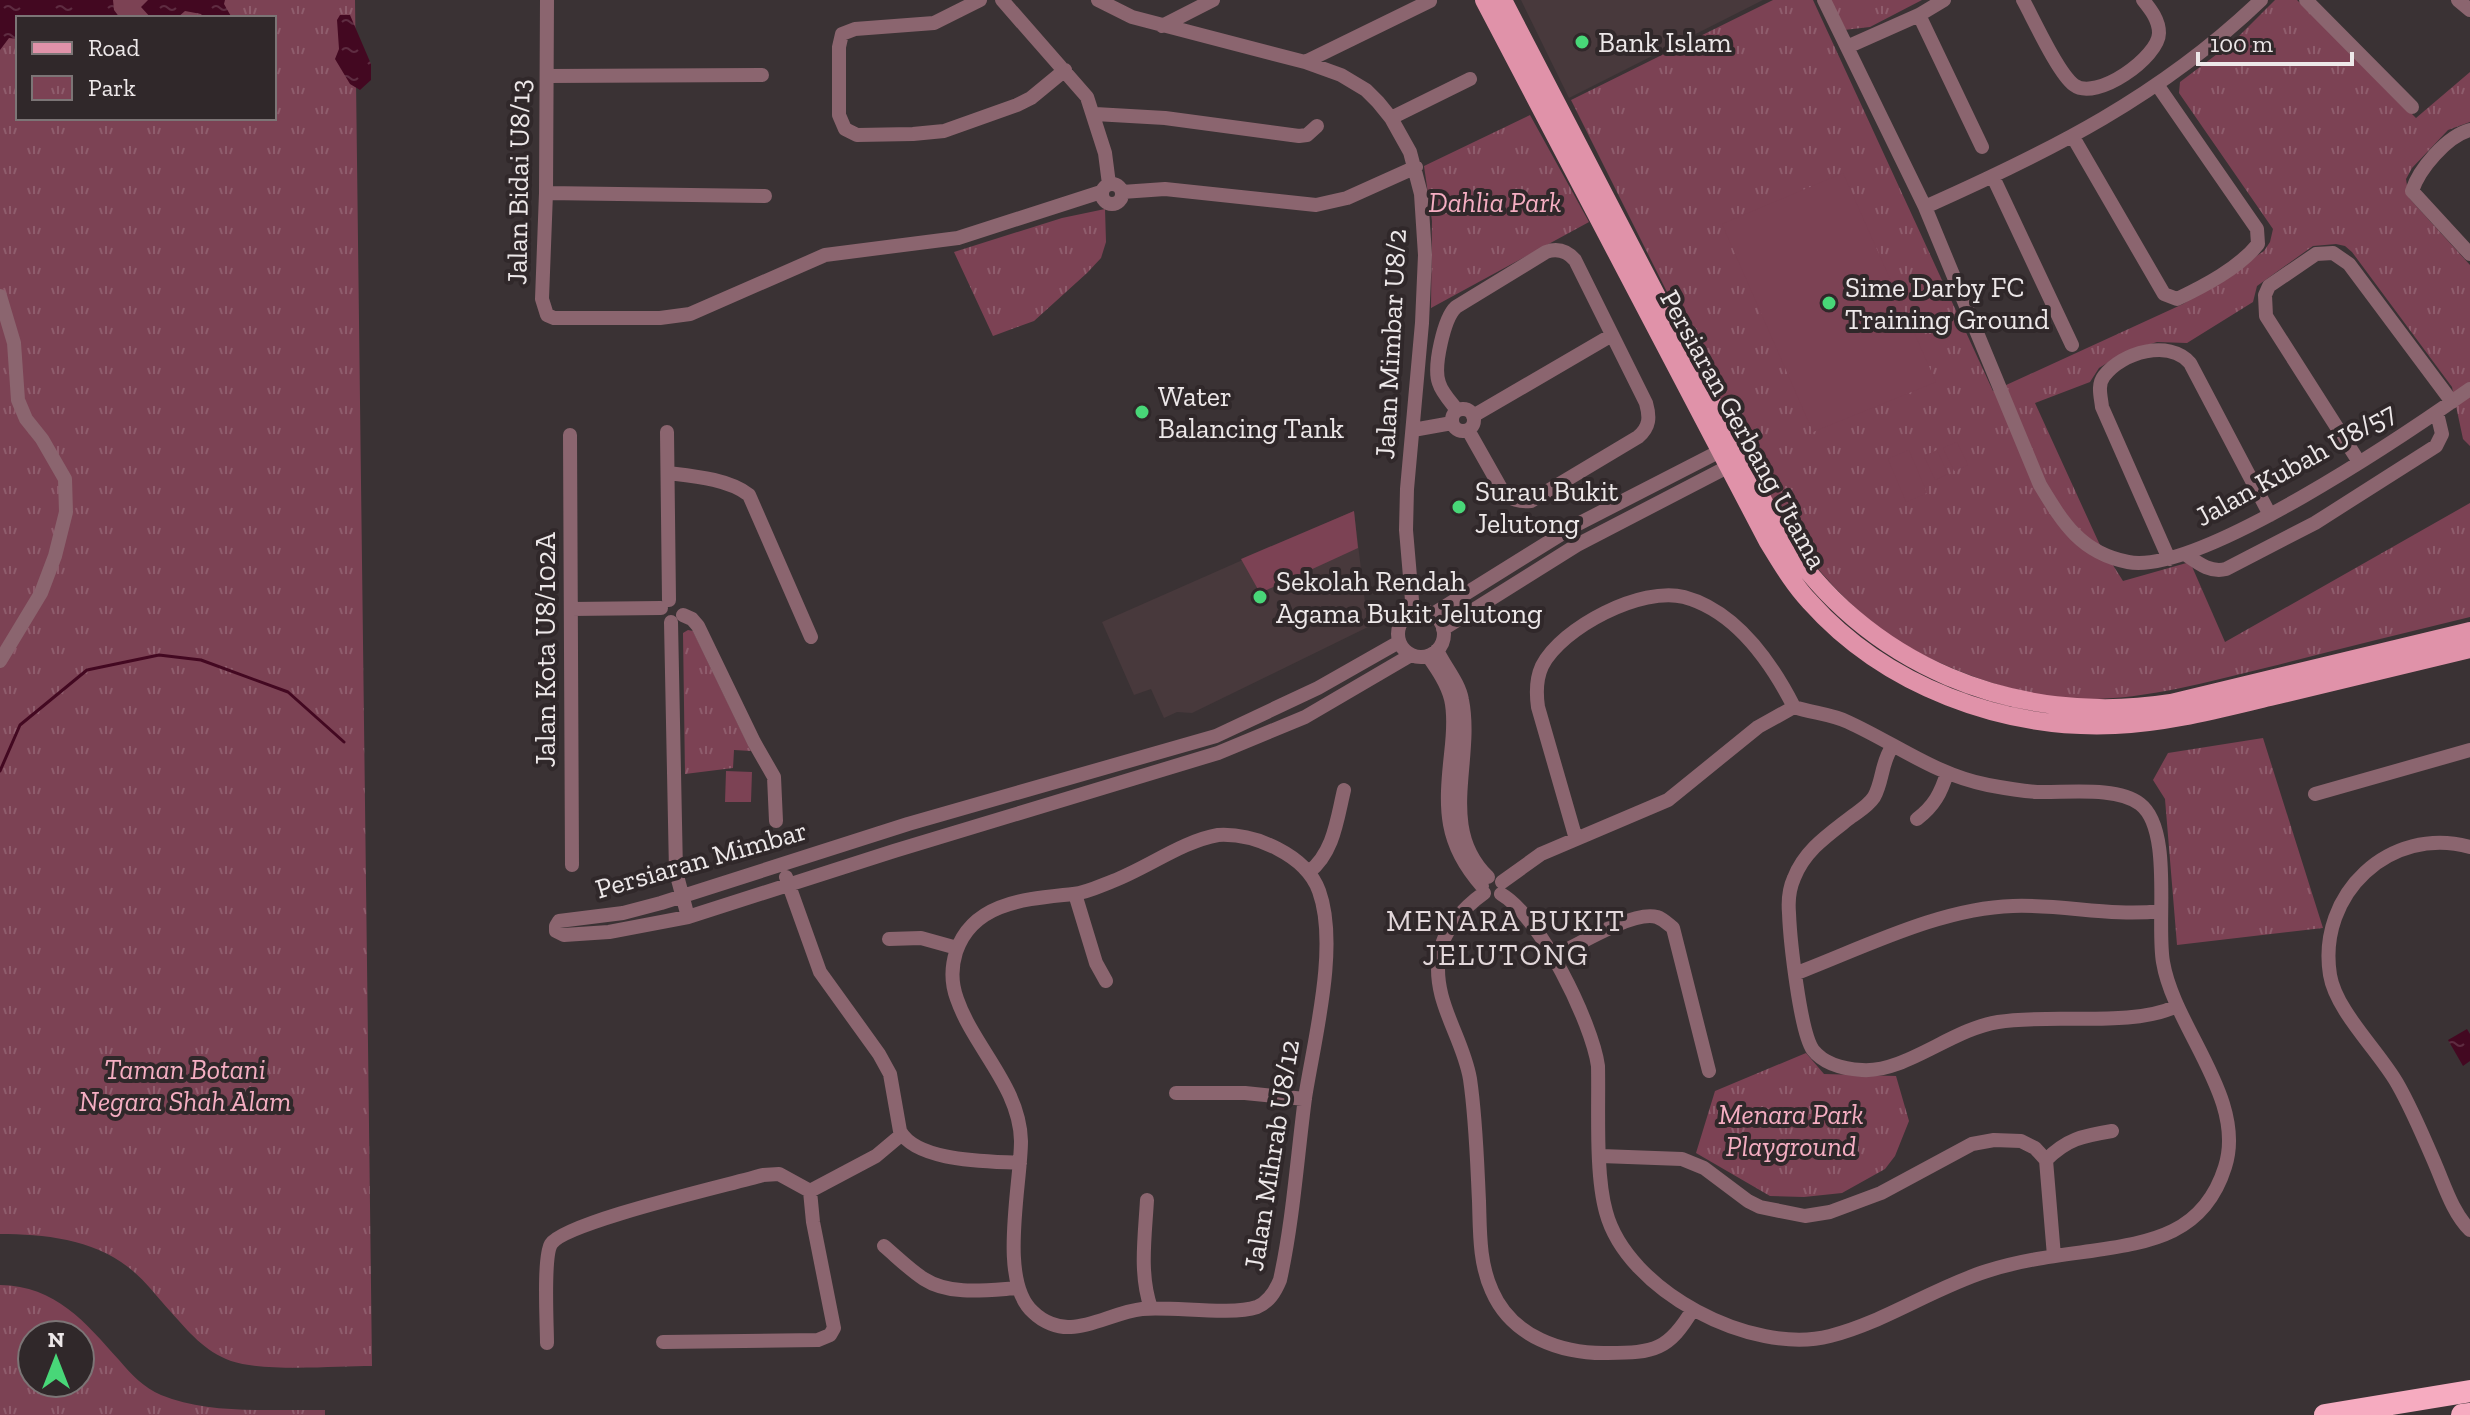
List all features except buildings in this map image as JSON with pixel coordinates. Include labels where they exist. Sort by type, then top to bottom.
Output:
[{"type":"highway","points":[[2325,1415],[2470,1391]]},
{"type":"highway","points":[[2462,1415],[2470,1414]]},
{"type":"main road","name":"Persiaran Gerbang Utama","points":[[1484,0],[1730,456],[1810,574],[1854,618],[1888,646],[1926,667],[1982,689],[2033,703],[2102,708],[2171,703],[2470,631]]},
{"type":"main road","name":"Persiaran Gerbang Utama","points":[[1503,0],[1590,163],[1783,565],[1809,602],[1866,651],[1909,678],[1976,707],[2070,725],[2116,725],[2158,721],[2470,649]]},
{"type":"street","name":"Jalan Bidai U8/13","points":[[547,0],[543,308],[547,315],[554,318],[660,318],[690,314],[825,255],[958,238],[1111,189],[1165,189],[1316,205],[1347,198],[1416,167]]},
{"type":"street","points":[[980,0],[934,23],[855,29],[842,34],[839,47],[839,115],[845,129],[857,135],[944,131],[1031,98],[1065,70]]},
{"type":"street","points":[[1002,0],[1080,87],[1095,114],[1111,189]]},
{"type":"street","name":"Jalan Mimbar U8/2","points":[[1098,0],[1120,13],[1162,26],[1305,62],[1341,75],[1372,96],[1391,118],[1416,167],[1425,255],[1406,530],[1413,612]]},
{"type":"street","points":[[1162,26],[1213,0]]},
{"type":"street","name":"Jalan Kubah U8/57","points":[[1824,0],[1925,207],[2040,485],[2063,523],[2080,540],[2102,554],[2130,563],[2185,554],[2270,515],[2437,413],[2470,389]]},
{"type":"street","points":[[1847,47],[1919,15],[1944,0]]},
{"type":"street","points":[[2023,0],[2066,77],[2080,88],[2089,90],[2107,85],[2145,58],[2157,43],[2159,27],[2143,0]]},
{"type":"street","points":[[1925,207],[2073,137],[2158,86],[2234,26],[2261,0]]},
{"type":"street","points":[[2306,0],[2412,107]]},
{"type":"street","points":[[2458,0],[2470,10]]},
{"type":"street","points":[[1305,62],[1430,1]]},
{"type":"street","points":[[1919,15],[1982,147]]},
{"type":"street","points":[[547,76],[762,75]]},
{"type":"street","points":[[1391,118],[1470,79]]},
{"type":"street","points":[[2073,137],[2164,294],[2177,299],[2191,292],[2250,255],[2258,244],[2257,229],[2158,86]]},
{"type":"street","points":[[1095,114],[1165,118],[1299,136],[1307,135],[1317,126]]},
{"type":"street","points":[[2470,130],[2455,137],[2420,170],[2412,191],[2470,254]]},
{"type":"street","points":[[1993,177],[2072,345]]},
{"type":"street","points":[[546,193],[765,196]]},
{"type":"street","points":[[1413,430],[1455,417],[1468,411],[1470,423],[1503,492],[1524,502],[1531,501],[1638,437],[1648,426],[1648,411],[1572,257],[1562,251],[1546,252],[1449,314],[1438,377],[1455,417]]},
{"type":"street","points":[[2359,462],[2266,316],[2265,295],[2269,286],[2316,254],[2333,253],[2349,264],[2452,402]]},
{"type":"street","points":[[0,296],[14,343],[18,400],[26,419],[42,439],[65,479],[66,512],[55,556],[41,593],[0,661]]},
{"type":"street","points":[[1470,423],[1612,335]]},
{"type":"street","points":[[2169,559],[2102,407],[2100,386],[2104,376],[2119,362],[2164,349],[2183,355],[2270,515]]},
{"type":"street","points":[[2185,554],[2202,566],[2217,571],[2315,523],[2436,446],[2442,434],[2437,413]]},
{"type":"street","points":[[667,432],[665,604],[662,616],[692,619],[698,626],[774,777],[776,821]]},
{"type":"street","name":"Jalan Kota U8/102A","points":[[570,435],[572,865]]},
{"type":"street","points":[[1433,614],[1576,525],[1730,456]]},
{"type":"street","points":[[1443,629],[1577,545],[1730,456]]},
{"type":"street","points":[[668,473],[695,476],[743,490],[749,495],[811,637]]},
{"type":"street","points":[[1576,839],[1536,692],[1543,665],[1551,652],[1585,625],[1624,604],[1657,595],[1685,598],[1723,617],[1749,640],[1769,664],[1794,707]]},
{"type":"street","points":[[571,609],[665,604]]},
{"type":"street","points":[[1413,612],[1433,614],[1443,629],[1442,644],[1433,653],[1411,655],[1399,642],[1398,628],[1413,612]]},
{"type":"street","points":[[677,618],[676,872],[688,917]]},
{"type":"street","name":"Persiaran Mimbar","points":[[1399,642],[1318,688],[1216,736],[908,824],[623,913],[559,921],[555,929],[561,935],[609,932],[688,917],[1229,749],[1305,717],[1411,655]]},
{"type":"street","points":[[1433,653],[1462,699],[1462,831],[1473,861],[1492,886],[1529,917],[1553,957],[1595,1046],[1603,1199],[1616,1238],[1648,1276],[1693,1309],[1758,1335],[1816,1339],[1851,1329],[1973,1275],[2011,1263],[2138,1244],[2173,1233],[2207,1204],[2221,1179],[2229,1149],[2224,1107],[2169,988],[2162,958],[2159,848],[2154,822],[2139,804],[2116,795],[2014,789],[1947,773],[1892,747],[1846,720],[1794,707],[1758,727],[1668,800],[1640,815],[1541,854],[1492,886],[1467,907],[1447,933],[1438,968],[1447,1014],[1469,1074],[1481,1243],[1492,1292],[1510,1318],[1536,1339],[1551,1346],[1583,1353],[1630,1353],[1658,1349],[1674,1336],[1693,1309]]},
{"type":"street","points":[[1892,747],[1882,766],[1873,798],[1817,843],[1795,875],[1789,913],[1805,1028],[1815,1052],[1834,1065],[1858,1070],[1883,1069],[1969,1029],[1995,1022],[2151,1016],[2177,1006]]},
{"type":"street","points":[[2315,794],[2470,750]]},
{"type":"street","points":[[1917,819],[1938,798],[1947,773]]},
{"type":"street","points":[[884,1246],[922,1278],[937,1286],[968,1290],[1018,1288],[1015,1255],[1020,1131],[1016,1108],[956,996],[952,971],[957,948],[970,924],[989,912],[1038,896],[1075,894],[1139,870],[1199,840],[1218,835],[1254,839],[1283,853],[1309,872],[1328,848],[1344,790]]},
{"type":"street","points":[[2470,847],[2415,847],[2388,856],[2362,874],[2344,896],[2334,917],[2330,969],[2335,993],[2396,1081],[2455,1210],[2470,1230]]},
{"type":"street","points":[[781,865],[820,972],[890,1074],[901,1135],[916,1146],[952,1158],[1020,1163]]},
{"type":"street","name":"Jalan Mihrab U8/12","points":[[1018,1288],[1032,1312],[1061,1327],[1074,1327],[1114,1314],[1151,1308],[1246,1309],[1270,1298],[1283,1269],[1323,981],[1326,933],[1323,905],[1309,872]]},
{"type":"street","points":[[1075,894],[1093,955],[1106,981]]},
{"type":"street","points":[[1797,973],[1925,924],[1982,908],[2016,906],[2117,914],[2161,911]]},
{"type":"street","points":[[1553,957],[1630,920],[1648,917],[1665,921],[1673,928],[1709,1071]]},
{"type":"street","points":[[889,939],[921,938],[957,948]]},
{"type":"street","points":[[1176,1093],[1245,1093],[1305,1099]]},
{"type":"street","points":[[2046,1160],[2060,1146],[2076,1138],[2112,1131]]},
{"type":"street","points":[[810,1191],[876,1156],[901,1135]]},
{"type":"street","points":[[1601,1156],[1682,1159],[1713,1174],[1760,1207],[1805,1216],[1830,1212],[1881,1193],[1972,1144],[1994,1140],[2021,1141],[2035,1148],[2046,1160],[2054,1256]]},
{"type":"street","points":[[547,1343],[547,1261],[551,1245],[562,1235],[596,1221],[763,1175],[779,1174],[810,1191]]},
{"type":"street","points":[[663,1342],[818,1340],[830,1335],[834,1328],[810,1191]]},
{"type":"street","points":[[1147,1200],[1144,1267],[1151,1308]]},
{"type":"shaded area","points":[[1521,0],[1763,0],[1569,98]]},
{"type":"shaded area","name":"Sekolah Rendah Agama Bukit Jelutong","points":[[1354,511],[1368,627],[1192,713],[1177,712],[1164,718],[1151,689],[1134,695],[1102,622]]},
{"type":"green space","name":"Taman Botani Negara Shah Alam","points":[[0,0],[355,0],[372,1366],[280,1367],[231,1361],[198,1340],[139,1277],[114,1258],[83,1244],[34,1235],[0,1234]]},
{"type":"green space","points":[[1773,0],[1813,0],[1993,391],[2183,304],[2264,251],[2273,229],[2179,93],[2180,82],[2233,42],[2275,0],[2297,0],[2416,118],[2470,72],[2470,122],[2448,130],[2412,168],[2406,179],[2409,198],[2470,265],[2470,446],[2463,439],[2452,387],[2352,252],[2336,244],[2313,246],[2257,286],[2253,302],[2187,343],[2157,342],[2125,352],[2099,368],[2090,382],[2035,403],[2099,543],[2123,581],[2190,562],[2225,642],[2470,503],[2470,617],[2222,679],[2125,697],[2077,699],[1999,685],[1943,664],[1894,638],[1860,612],[1822,573],[1778,514],[1571,100]]},
{"type":"green space","points":[[1830,0],[1922,0],[1870,27],[1844,30]]},
{"type":"green space","name":"Dahlia Park","points":[[1530,115],[1589,222],[1431,308],[1432,221],[1424,166]]},
{"type":"green space","name":"Sime Darby FC Training Ground","points":[[1843,173],[1936,382],[1813,432],[1722,224]]},
{"type":"green space","points":[[1105,209],[1106,242],[1101,258],[1034,321],[993,336],[954,252],[1062,218]]},
{"type":"green space","points":[[1957,442],[1968,465],[1954,471],[1943,448]]},
{"type":"green space","points":[[1909,450],[1927,493],[1906,502],[1888,459]]},
{"type":"green space","points":[[1937,450],[1948,474],[1935,480],[1924,456]]},
{"type":"green space","points":[[1354,511],[1358,548],[1260,593],[1241,559]]},
{"type":"green space","points":[[693,631],[751,751],[734,750],[733,768],[685,774],[683,633]]},
{"type":"green space","points":[[2263,738],[2323,928],[2177,945],[2165,799],[2153,780],[2168,753]]},
{"type":"green space","points":[[726,771],[752,772],[751,802],[725,802]]},
{"type":"green space","name":"Menara Park Playground","points":[[1806,1053],[1824,1074],[1896,1076],[1909,1121],[1895,1156],[1885,1169],[1842,1193],[1804,1197],[1770,1196],[1696,1153],[1715,1091]]},
{"type":"green space","points":[[0,1285],[37,1292],[53,1299],[80,1319],[16,1319],[16,1399],[96,1399],[96,1334],[138,1380],[161,1395],[200,1406],[325,1410],[325,1415],[0,1415]]},
{"type":"water","points":[[0,0],[113,0],[118,16],[16,16],[16,39],[9,38],[0,50]]},
{"type":"water","points":[[148,0],[225,0],[231,16],[202,16],[185,11],[179,16],[149,16],[141,7]]},
{"type":"water","points":[[340,15],[350,15],[371,64],[371,80],[360,90],[350,84],[335,59],[339,49],[337,20]]},
{"type":"water","points":[[2467,1029],[2470,1034],[2470,1061],[2463,1066],[2448,1040]]},
{"type":"waterway","points":[[0,771],[20,725],[87,670],[159,655],[201,660],[288,692],[344,742]]},
{"type":"place","name":"Bank Islam","points":[[1582,42]]},
{"type":"place","name":"Sime Darby FC Training Ground","points":[[1829,303]]},
{"type":"place","name":"Water Balancing Tank","points":[[1142,412]]},
{"type":"place","name":"Surau Bukit Jelutong","points":[[1459,507]]},
{"type":"place","name":"Sekolah Rendah Agama Bukit Jelutong","points":[[1260,597]]},
{"type":"district","name":"MENARA BUKIT JELUTONG","points":[[1506,938]]}]
